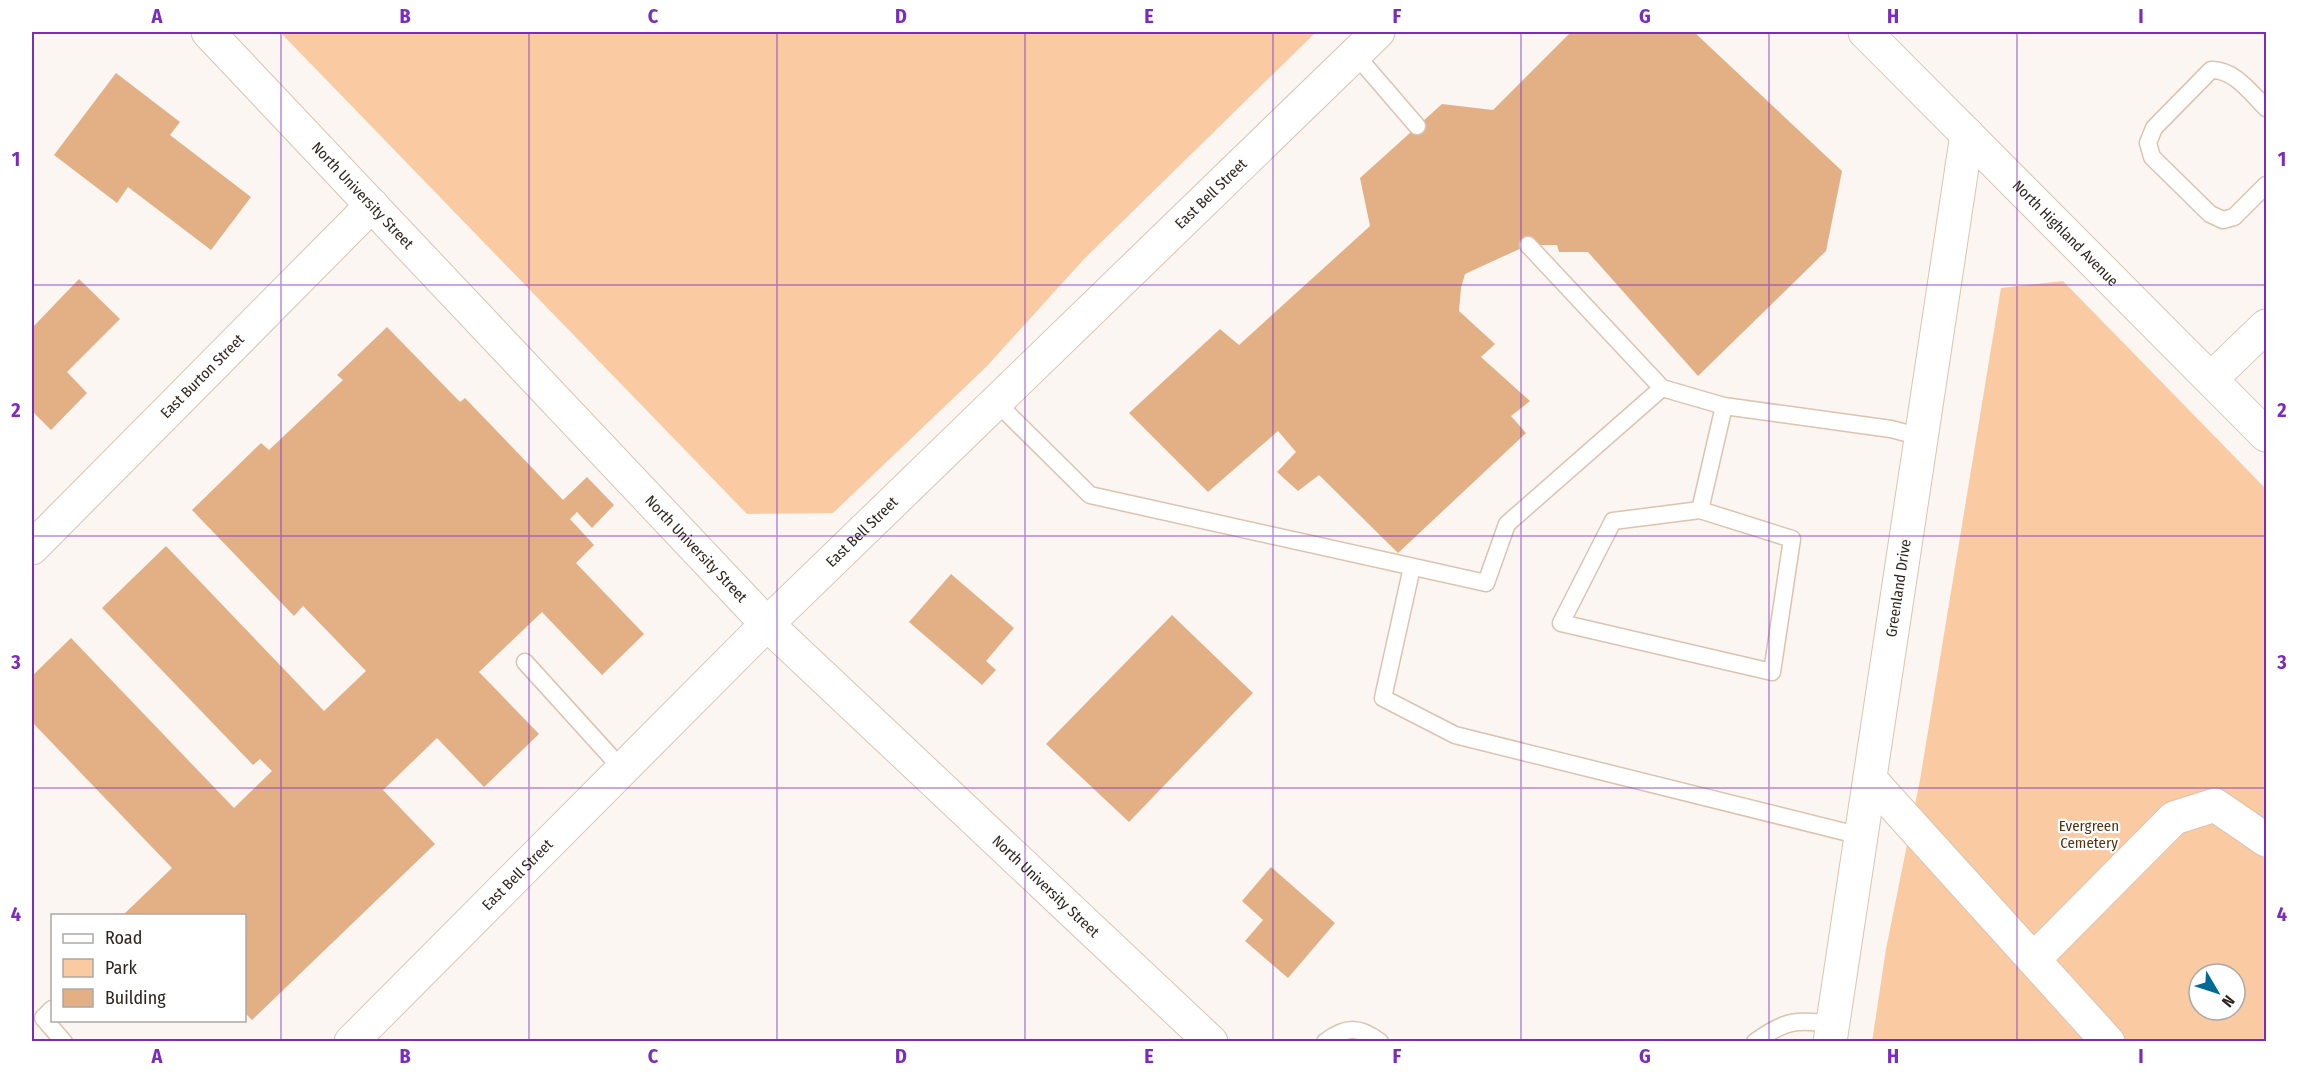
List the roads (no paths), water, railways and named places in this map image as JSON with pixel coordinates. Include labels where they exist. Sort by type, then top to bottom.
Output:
[{"type":"street","name":"North University Street","points":[[208,32],[767,624],[1210,1041]]},
{"type":"street","name":"East Bell Street","points":[[351,1041],[767,624],[1378,32]]},
{"type":"street","name":"North Highland Avenue","points":[[1865,32],[2212,378],[2266,435]]},
{"type":"street","name":"Greenland Drive","points":[[1831,1033],[1967,134]]},
{"type":"street","name":"East Burton Street","points":[[32,548],[372,205]]},
{"type":"street","points":[[2212,378],[2266,326]]},
{"type":"street","points":[[1870,778],[2108,1041]]},
{"type":"street","points":[[2034,959],[2174,818],[2215,805],[2266,840]]},
{"type":"lane","points":[[1355,54],[1417,126]]},
{"type":"lane","points":[[2266,108],[2231,74],[2222,69],[2211,70],[2154,128],[2148,143],[2152,156],[2210,214],[2223,220],[2234,217],[2266,185]]},
{"type":"lane","points":[[1528,245],[1662,388],[1725,406],[1891,429],[1922,437]]},
{"type":"lane","points":[[996,402],[1089,495],[1486,584],[1507,524],[1662,388]]},
{"type":"lane","points":[[1700,510],[1725,406]]},
{"type":"lane","points":[[1700,510],[1792,539],[1772,672],[1561,623],[1613,521],[1700,510]]},
{"type":"lane","points":[[1412,567],[1383,698],[1455,735],[1861,836]]},
{"type":"lane","points":[[525,662],[622,769]]},
{"type":"lane","points":[[51,1011],[43,1018],[64,1041]]},
{"type":"lane","points":[[1755,1041],[1774,1028],[1802,1019],[1831,1033]]},
{"type":"lane","points":[[1325,1041],[1338,1031],[1352,1029],[1370,1034],[1380,1041]]},
{"type":"park label","name":"Evergreen Cemetery","points":[[2089,834]]}]
